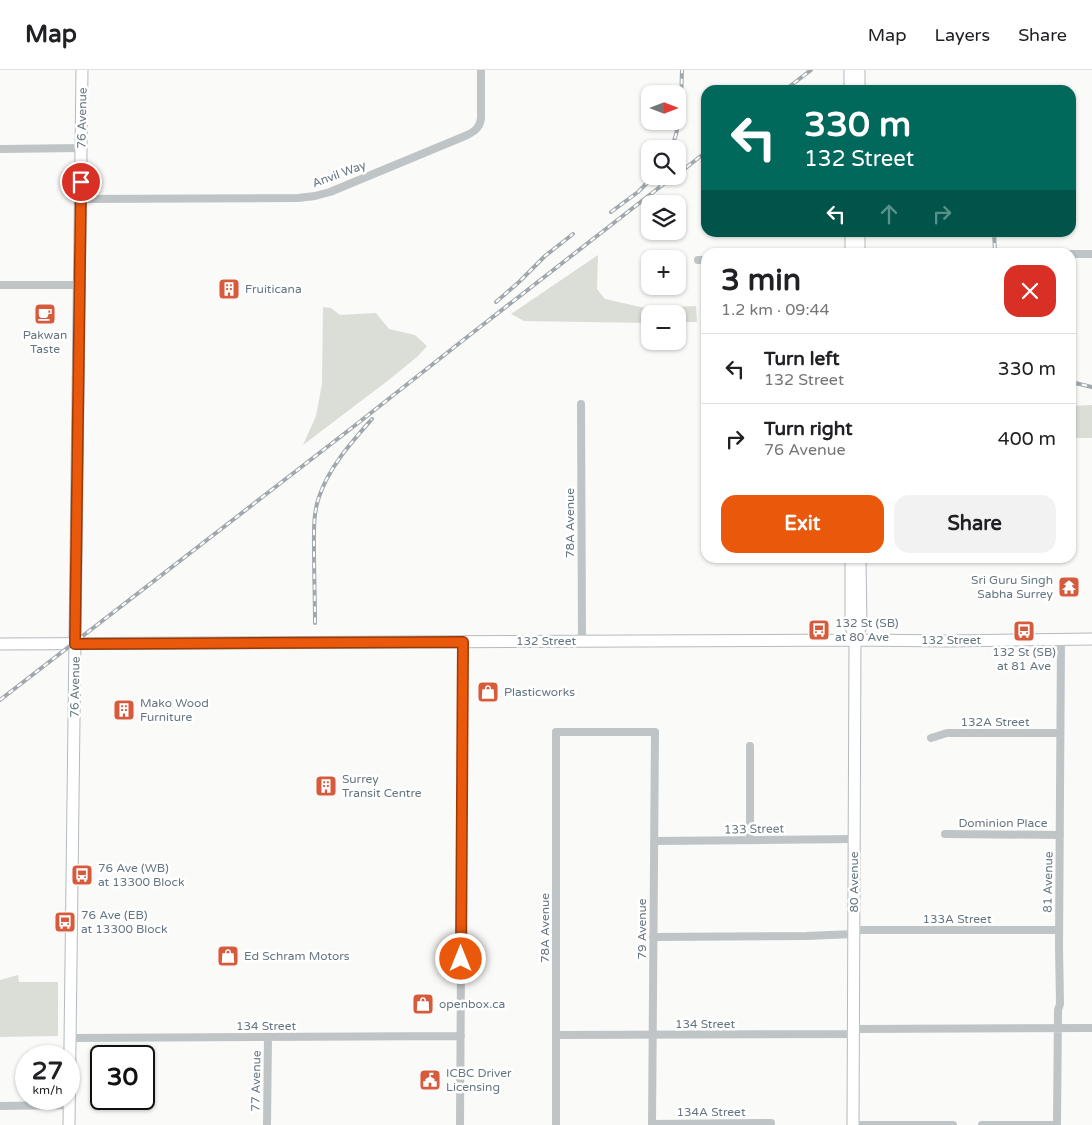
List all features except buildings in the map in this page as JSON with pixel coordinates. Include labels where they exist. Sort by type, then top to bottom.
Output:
[{"type":"main road","name":"76 Avenue","points":[[70,1045],[82,70]]},
{"type":"main road","points":[[850,70],[850,85]]},
{"type":"main road","points":[[859,70],[860,85]]},
{"type":"main road","name":"80 Avenue","points":[[851,563],[851,626],[855,640],[854,1125]]},
{"type":"main road","name":"80 Avenue","points":[[855,640],[861,626],[860,563]]},
{"type":"main road","name":"132 Street","points":[[0,644],[1092,639]]},
{"type":"main road","name":"76 Avenue","points":[[69,1110],[69,1125]]},
{"type":"street","name":"Anvil Way","points":[[80,199],[298,198],[330,192],[465,136],[475,130],[480,125],[481,120],[481,70]]},
{"type":"street","points":[[0,148],[81,148]]},
{"type":"street","points":[[1076,254],[1092,254]]},
{"type":"street","points":[[0,285],[79,285]]},
{"type":"street","name":"78A Avenue","points":[[581,404],[582,641]]},
{"type":"street","name":"81 Avenue","points":[[1058,1125],[1061,639]]},
{"type":"street","points":[[460,1125],[463,642]]},
{"type":"street","name":"78A Avenue","points":[[556,1125],[556,732],[655,732]]},
{"type":"street","name":"79 Avenue","points":[[652,1124],[655,732]]},
{"type":"street","name":"132A Street","points":[[931,738],[947,733],[1060,733]]},
{"type":"street","points":[[750,746],[750,840]]},
{"type":"street","name":"Dominion Place","points":[[945,834],[1060,834]]},
{"type":"street","name":"133 Street","points":[[654,841],[854,840]]},
{"type":"street","name":"133A Street","points":[[653,937],[799,936],[854,932],[1059,930]]},
{"type":"street","name":"134 Street","points":[[556,1035],[1092,1028]]},
{"type":"street","name":"134 Street","points":[[70,1038],[461,1036]]},
{"type":"street","name":"77 Avenue","points":[[267,1125],[268,1037]]},
{"type":"street","points":[[0,1106],[15,1106]]},
{"type":"street","name":"134A Street","points":[[652,1124],[771,1123]]},
{"type":"street","points":[[854,1125],[953,1125]]},
{"type":"street","points":[[982,1125],[1058,1125]]},
{"type":"shaded area","points":[[598,255],[597,289],[605,299],[641,307],[641,323],[524,321],[511,314]]},
{"type":"shaded area","points":[[686,306],[696,306],[697,322],[686,322]]},
{"type":"shaded area","points":[[323,307],[331,308],[340,315],[376,313],[389,329],[415,335],[427,346],[390,379],[303,445],[316,416],[322,384]]},
{"type":"shaded area","points":[[1092,405],[1092,438],[1076,438],[1076,406]]},
{"type":"shaded area","points":[[18,975],[19,982],[58,982],[58,1036],[0,1037],[0,980]]},
{"type":"railway","points":[[675,140],[679,120],[682,70]]},
{"type":"railway","points":[[792,85],[811,70]]},
{"type":"railway","points":[[686,168],[701,156]]},
{"type":"railway","points":[[611,212],[645,185]]},
{"type":"railway","points":[[0,700],[662,185]]},
{"type":"railway","points":[[496,302],[545,256],[573,234]]},
{"type":"railway","points":[[994,237],[995,248]]},
{"type":"railway","points":[[1076,383],[1092,387]]},
{"type":"railway","points":[[315,623],[314,530],[317,503],[323,486],[335,465],[372,419]]},
{"type":"place","name":"Fruiticana","points":[[229,289]]},
{"type":"place","name":"Pakwan Taste","points":[[45,314]]},
{"type":"place","name":"Sri Guru Singh Sabha Surrey","points":[[1069,587]]},
{"type":"place","name":"132 St (SB) at 80 Ave","points":[[819,630]]},
{"type":"place","name":"132 St (SB) at 81 Ave","points":[[1024,631]]},
{"type":"place","name":"Plasticworks","points":[[488,692]]},
{"type":"place","name":"Mako Wood Furniture","points":[[124,710]]},
{"type":"place","name":"Surrey Transit Centre","points":[[326,786]]},
{"type":"place","name":"76 Ave (WB) at 13300 Block","points":[[82,875]]},
{"type":"place","name":"76 Ave (EB) at 13300 Block","points":[[65,922]]},
{"type":"place","name":"Ed Schram Motors","points":[[228,956]]},
{"type":"place","name":"openbox.ca","points":[[423,1004]]},
{"type":"place","name":"ICBC Driver Licensing","points":[[430,1080]]},
{"type":"route","points":[[81,182],[75,644],[463,642],[461,959]]}]
